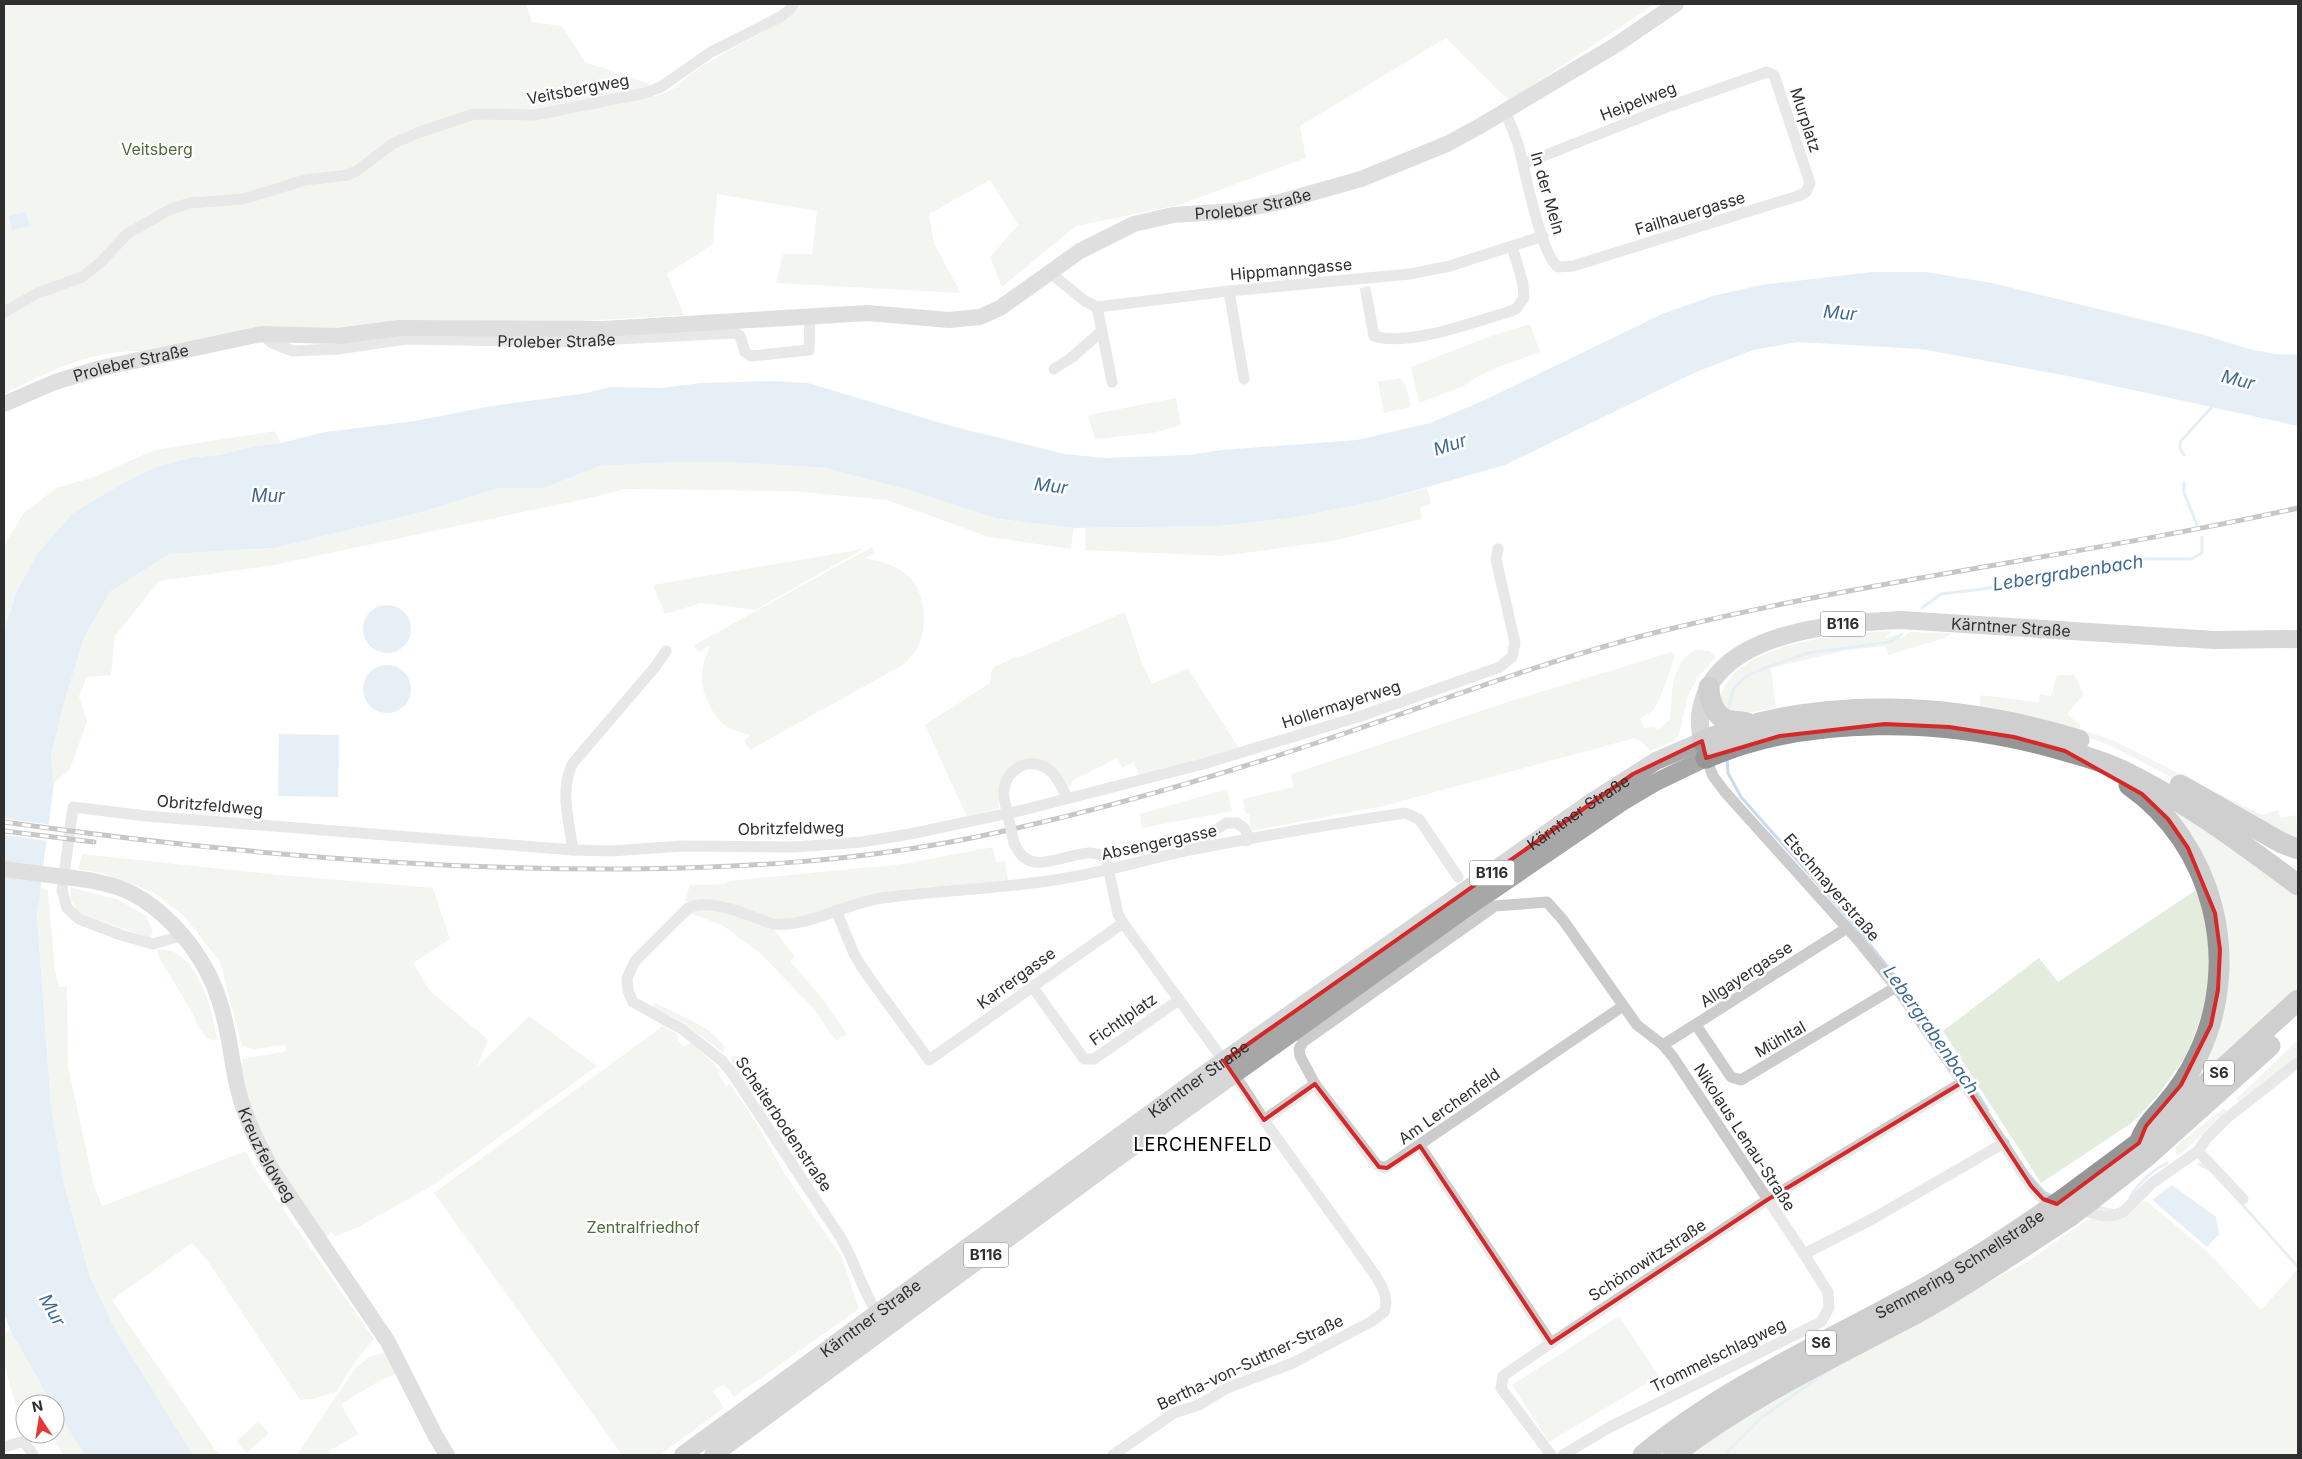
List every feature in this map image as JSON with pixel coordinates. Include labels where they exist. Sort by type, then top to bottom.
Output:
[{"type":"highway","points":[[1709,687],[1711,700],[1718,714],[1728,720],[1741,720],[1750,725]]},
{"type":"highway","points":[[1704,749],[1750,725],[1797,716],[1886,709],[1942,712],[1992,718],[2044,730],[2117,755],[2162,776],[2282,843],[2298,849]]},
{"type":"highway","points":[[1704,749],[1728,749],[1780,736],[1834,728],[1885,724],[1950,727],[2014,737],[2088,756],[2120,769],[2194,809],[2298,885]]},
{"type":"highway","points":[[2064,751],[2116,776],[2142,794],[2168,820],[2188,848],[2203,878],[2215,913],[2220,950],[2218,990],[2211,1025],[2198,1056],[2181,1085],[2146,1126],[2139,1143]]},
{"type":"highway","points":[[2251,824],[2298,840]]},
{"type":"highway","name":"Semmering Schnellstraße","points":[[1643,1455],[1729,1394],[1772,1368],[1900,1302],[2004,1240],[2046,1211],[2139,1143],[2206,1085],[2298,1000]]},
{"type":"highway","name":"Semmering Schnellstraße","points":[[1672,1455],[1736,1410],[1825,1360],[1916,1313],[1980,1275],[2069,1217],[2146,1157],[2298,1020]]},
{"type":"main road","name":"Proleber Straße","points":[[4,404],[55,382],[101,368],[261,334],[338,336],[399,328],[602,329],[867,313],[949,320],[972,319],[1000,308],[1099,240],[1134,224],[1173,215],[1235,211],[1331,188],[1416,157],[1470,132],[1504,112],[1616,44],[1676,4]]},
{"type":"main road","name":"Kärntner Straße","points":[[1709,687],[1718,673],[1731,660],[1773,640],[1806,631],[1858,622],[1901,620],[2214,640],[2298,639]]},
{"type":"main road","name":"B116","points":[[1704,749],[1700,716],[1709,687]]},
{"type":"main road","name":"Kärntner Straße","points":[[713,1455],[882,1320],[968,1242],[1622,802],[1704,749]]},
{"type":"main road","name":"Kreuzfeldweg","points":[[4,869],[88,880],[118,888],[147,902],[184,935],[211,978],[217,994],[227,1028],[238,1086],[261,1150],[303,1217],[388,1342],[447,1455]]},
{"type":"main road","name":"Kärntner Straße","points":[[683,1455],[882,1320],[1229,1068]]},
{"type":"street","name":"Veitsbergweg","points":[[4,312],[38,293],[82,277],[100,263],[127,234],[171,209],[190,203],[243,199],[305,180],[348,175],[358,170],[392,144],[420,132],[474,114],[535,115],[645,93],[661,87],[711,52],[780,17],[794,4]]},
{"type":"street","name":"Heipelweg","points":[[1523,164],[1670,106],[1767,72]]},
{"type":"street","name":"Murplatz","points":[[1767,72],[1774,75],[1810,183]]},
{"type":"street","name":"In der Meln","points":[[1504,112],[1517,142],[1549,256],[1558,267],[1573,266]]},
{"type":"street","name":"Failhauergasse","points":[[1573,266],[1801,195],[1806,192],[1810,183]]},
{"type":"street","name":"Hippmanngasse","points":[[1097,307],[1229,291],[1365,288],[1450,266],[1543,236]]},
{"type":"street","points":[[1365,288],[1374,336],[1386,340],[1413,337],[1449,329],[1516,309],[1524,298],[1523,284],[1512,246]]},
{"type":"street","points":[[1050,272],[1085,301],[1097,307],[1112,382]]},
{"type":"street","points":[[1229,291],[1244,379]]},
{"type":"street","name":"Proleber Straße","points":[[261,334],[272,343],[293,351],[338,349],[406,339],[556,342],[734,333],[740,336],[745,352],[750,356],[809,350],[810,317]]},
{"type":"street","points":[[1054,369],[1071,358],[1102,331]]},
{"type":"street","name":"Hollermayerweg","points":[[1068,798],[1109,789],[1282,741],[1500,668],[1512,657],[1515,643],[1496,559],[1498,549]]},
{"type":"street","points":[[573,850],[565,792],[568,774],[573,763],[655,667],[666,651]]},
{"type":"street","name":"Etschmayerstraße","points":[[1704,749],[1713,776],[1725,792],[1847,928],[1896,987],[1963,1082],[2031,1186],[2043,1199],[2104,1216],[2123,1212],[2150,1184],[2198,1151],[2206,1139],[2228,1118],[2298,1062]]},
{"type":"street","points":[[1068,798],[1054,774],[1044,766],[1031,764],[1018,767],[1009,776],[1004,788],[1004,798],[1014,843],[1022,855],[1039,863],[1094,852],[1106,858],[1111,870]]},
{"type":"street","name":"Obritzfeldweg","points":[[184,935],[154,944],[121,935],[79,919],[67,908],[62,890],[74,807],[146,816],[573,850],[612,850],[683,846],[795,847],[862,842],[967,823],[1068,798]]},
{"type":"street","name":"Absengergasse","points":[[836,910],[852,904],[882,898],[1050,881],[1111,870],[1183,852],[1405,813],[1419,820],[1458,877]]},
{"type":"street","points":[[1183,852],[1226,823],[1237,823],[1244,828],[1247,833],[1246,841]]},
{"type":"street","name":"Fichtlplatz","points":[[1111,870],[1118,914],[1122,923],[1229,1068]]},
{"type":"street","name":"Nikolaus Lenau-Straße","points":[[1496,906],[1538,901],[1550,903],[1637,1025],[1673,1057],[1804,1254]]},
{"type":"street","name":"Scheiterbodenstraße","points":[[836,910],[800,922],[779,924],[709,904],[696,904],[688,908],[635,961],[627,978],[628,990],[633,1002],[682,1029],[722,1061],[732,1073],[841,1238],[851,1255],[867,1295],[882,1320]]},
{"type":"street","name":"Am Lerchenfeld","points":[[1496,906],[1303,1042],[1299,1049],[1300,1056],[1315,1084],[1379,1167],[1387,1168],[1623,1006]]},
{"type":"street","name":"Karrergasse","points":[[836,910],[854,954],[863,969],[930,1060],[1122,923]]},
{"type":"street","name":"Allgayergasse","points":[[1662,1046],[1847,928]]},
{"type":"street","name":"Fichtlplatz","points":[[1032,986],[1084,1059],[1089,1060],[1094,1060],[1179,1000]]},
{"type":"street","name":"Mühltal","points":[[1696,1025],[1731,1077],[1741,1080],[1896,987]]},
{"type":"street","points":[[1229,1068],[1264,1120],[1315,1084]]},
{"type":"street","name":"Schönowitzstraße","points":[[1551,1455],[1501,1388],[1500,1383],[1503,1376],[1767,1200],[1963,1082]]},
{"type":"street","name":"Bertha-von-Suttner-Straße","points":[[1113,1455],[1174,1412],[1199,1405],[1227,1388],[1293,1363],[1372,1321],[1384,1312],[1386,1306],[1384,1293],[1374,1272],[1264,1120]]},
{"type":"street","points":[[1804,1254],[1874,1218],[2004,1143]]},
{"type":"street","points":[[1420,1146],[1551,1344]]},
{"type":"street","points":[[2198,1151],[2243,1198]]},
{"type":"street","name":"Trommelschlagweg","points":[[1563,1455],[1610,1427],[1821,1322],[1829,1308],[1828,1292],[1804,1254]]},
{"type":"street","points":[[4,1447],[24,1440],[33,1455]]},
{"type":"highlighted area","points":[[1885,724],[1949,727],[2014,737],[2065,751],[2142,794],[2168,819],[2188,848],[2215,913],[2220,950],[2218,990],[2211,1025],[2181,1085],[2146,1126],[2139,1143],[2057,1204],[2043,1199],[2031,1186],[1963,1082],[1767,1200],[1551,1343],[1420,1146],[1387,1168],[1379,1167],[1315,1084],[1264,1120],[1224,1061],[1633,774],[1702,741],[1706,758],[1780,736]]},
{"type":"green space","name":"Veitsberg","points":[[4,4],[526,4],[532,22],[562,26],[585,62],[648,83],[654,97],[670,91],[699,68],[757,36],[799,8],[802,4],[1655,4],[1509,101],[1446,38],[1300,126],[1306,158],[1179,205],[1076,226],[1002,287],[990,257],[1018,225],[990,180],[929,214],[934,244],[961,293],[776,283],[783,254],[812,254],[817,211],[717,194],[713,244],[667,274],[684,315],[565,322],[506,322],[106,354],[71,363],[4,394]]},
{"type":"green space","points":[[1530,324],[1540,352],[1498,367],[1462,387],[1419,403],[1411,367],[1488,337]]},
{"type":"green space","points":[[1400,378],[1406,386],[1411,407],[1384,413],[1378,382]]},
{"type":"green space","points":[[1176,398],[1181,425],[1153,433],[1095,439],[1088,415]]},
{"type":"green space","points":[[275,431],[281,443],[256,446],[218,455],[195,457],[127,481],[106,495],[16,593],[4,631],[4,545],[24,513],[56,488],[94,477],[154,450]]},
{"type":"green space","points":[[674,462],[728,462],[826,468],[912,491],[998,519],[1074,528],[1071,549],[989,537],[887,500],[790,491],[625,489],[269,566],[159,581],[115,636],[111,675],[87,677],[79,696],[87,722],[70,769],[54,783],[51,755],[84,638],[110,592],[169,554],[275,548],[422,512],[499,488],[544,488],[600,466]]},
{"type":"green space","points":[[1427,488],[1431,503],[1420,508],[1422,519],[1333,541],[1222,556],[1085,550],[1085,528],[1219,526],[1291,518],[1381,500]]},
{"type":"green space","points":[[872,547],[875,553],[865,558],[902,571],[916,585],[923,604],[924,614],[920,643],[903,665],[750,750],[744,740],[751,735],[726,726],[718,719],[707,700],[702,685],[702,669],[710,646],[698,652],[694,645]]},
{"type":"green space","points":[[863,549],[755,610],[701,603],[665,614],[653,585]]},
{"type":"green space","points":[[1125,612],[1141,661],[1152,684],[1188,668],[1240,750],[1140,775],[1133,762],[1122,768],[1117,758],[1072,781],[1071,787],[1020,761],[1008,770],[1000,781],[998,794],[999,808],[967,817],[925,725],[990,683],[991,672],[994,667]]},
{"type":"green space","points":[[1893,631],[1884,638],[1896,635],[1901,639],[1909,632],[1951,633],[1945,638],[1888,655],[1886,646],[1848,650],[1771,668],[1776,708],[1734,715],[1719,702],[1728,682],[1744,666],[1766,654],[1792,645],[1819,639],[1847,634]]},
{"type":"green space","points":[[1695,650],[1710,651],[1716,657],[1699,676],[1688,695],[1679,735],[1673,741],[1650,751],[1641,741],[1635,738],[1383,806],[1251,831],[1249,814],[1245,812],[1243,799],[1293,787],[1291,774],[1498,705],[1672,652],[1675,656],[1662,693],[1653,711],[1640,718],[1644,728],[1652,727],[1659,729],[1670,719],[1672,690],[1677,671],[1687,656]]},
{"type":"green space","points":[[2057,675],[2074,675],[2084,694],[2067,714],[2081,726],[2079,729],[2112,740],[2262,815],[2278,810],[2281,818],[2296,815],[2298,837],[2273,829],[2111,746],[2070,731],[1980,709],[1980,695],[2039,702],[2040,694],[2051,696]]},
{"type":"green space","points":[[2137,783],[2298,891],[2298,987],[2188,1090],[2220,918]]},
{"type":"green space","points":[[1227,789],[1232,811],[1142,828],[1140,814]]},
{"type":"green space","points":[[993,847],[996,862],[1005,861],[1008,880],[945,887],[778,922],[707,900],[684,902],[690,885],[725,884],[728,881],[903,864]]},
{"type":"green space","points":[[82,854],[280,875],[433,888],[450,939],[413,963],[430,991],[488,1040],[477,1067],[529,1016],[597,1066],[435,1184],[357,1228],[336,1236],[331,1232],[326,1238],[283,1178],[254,1118],[240,1065],[243,1059],[283,1052],[287,1050],[284,1045],[254,1049],[242,1046],[220,962],[184,916],[153,892],[105,874],[78,869]]},
{"type":"green space","points":[[40,887],[48,891],[55,970],[59,987],[67,987],[68,1066],[94,1186],[102,1206],[246,1151],[254,1167],[374,1339],[357,1359],[336,1392],[312,1399],[300,1400],[207,1260],[192,1243],[112,1300],[219,1455],[193,1455],[115,1329],[90,1278],[64,1184],[51,1106],[37,915]]},
{"type":"green space","points":[[70,887],[119,900],[146,916],[153,931],[150,938],[79,913],[71,900]]},
{"type":"green space","points":[[2196,890],[2207,914],[2209,978],[2204,1008],[2188,1053],[2158,1095],[2133,1122],[2041,1183],[1943,1031],[2039,958],[2058,982]]},
{"type":"green space","points":[[712,909],[773,928],[795,957],[790,961],[821,997],[847,1034],[836,1041],[815,1010],[760,953],[722,925],[692,914],[676,926],[689,910]]},
{"type":"green space","points":[[157,950],[170,950],[182,957],[198,977],[212,1015],[217,1039],[214,1041],[207,1038],[199,1028],[191,1010],[159,958]]},
{"type":"green space","points":[[655,1003],[708,1030],[724,1045],[723,1053],[684,1023],[653,1007]]},
{"type":"green space","name":"Zentralfriedhof","points":[[663,1026],[678,1035],[678,1041],[684,1047],[691,1042],[720,1070],[719,1074],[726,1086],[730,1084],[756,1123],[786,1176],[842,1257],[859,1309],[734,1397],[724,1384],[713,1391],[724,1408],[660,1455],[622,1455],[434,1193]]},
{"type":"green space","points":[[2298,1040],[2298,1054],[2268,1081],[2239,1102],[2236,1099]]},
{"type":"green space","points":[[732,1056],[736,1056],[762,1086],[753,1094],[731,1062]]},
{"type":"green space","points":[[2224,1108],[2227,1111],[2181,1154],[2176,1156],[2176,1146]]},
{"type":"green space","points":[[2146,1201],[2208,1252],[2261,1310],[2297,1270],[2298,1455],[1684,1455],[1752,1406],[2027,1262],[2085,1221]]},
{"type":"green space","points":[[1619,1316],[1659,1376],[1549,1442],[1512,1385]]},
{"type":"green space","points":[[10,1330],[46,1394],[15,1394],[15,1402],[4,1364],[4,1332]]},
{"type":"green space","points":[[386,1352],[395,1374],[379,1381],[341,1404],[358,1434],[329,1451],[331,1455],[297,1455],[356,1367],[371,1356]]},
{"type":"green space","points":[[258,1421],[269,1433],[247,1453],[236,1442]]},
{"type":"green space","points":[[65,1424],[85,1455],[64,1455],[57,1444],[65,1444]]},
{"type":"water","points":[[26,212],[30,226],[12,230],[9,216]]},
{"type":"water","name":"Mur","points":[[1872,272],[1926,272],[1992,283],[2201,334],[2249,349],[2275,354],[2298,355],[2298,426],[2073,377],[1921,349],[1798,342],[1753,350],[1696,372],[1505,465],[1381,500],[1291,518],[1219,526],[1074,528],[998,519],[912,491],[826,468],[728,462],[674,462],[600,466],[544,488],[499,488],[422,512],[275,548],[169,554],[110,592],[84,638],[51,755],[54,783],[37,915],[51,1106],[64,1184],[90,1277],[115,1329],[193,1455],[85,1455],[65,1424],[65,1394],[46,1394],[10,1330],[4,1313],[4,631],[16,593],[38,553],[73,513],[127,481],[159,466],[195,457],[218,455],[256,446],[281,443],[325,432],[415,421],[492,406],[587,393],[609,387],[662,388],[701,383],[770,381],[808,383],[951,426],[1065,454],[1104,458],[1189,455],[1222,450],[1357,440],[1430,423],[1485,400],[1662,314],[1713,296],[1761,285]]},
{"type":"water","points":[[382,605],[392,605],[404,612],[411,624],[411,634],[404,646],[392,653],[382,653],[374,649],[367,642],[363,634],[363,624],[367,616],[374,609]]},
{"type":"water","points":[[387,665],[396,667],[404,672],[409,680],[411,689],[409,698],[404,706],[396,711],[387,713],[378,711],[370,706],[365,698],[363,689],[365,680],[370,672],[378,667]]},
{"type":"water","points":[[279,734],[339,735],[338,797],[278,796]]},
{"type":"water","points":[[2172,1185],[2216,1217],[2219,1234],[2207,1247],[2152,1200]]},
{"type":"pier","points":[[4,818],[51,825],[49,841],[4,835]]},
{"type":"waterway","name":"Lebergrabenbach","points":[[2184,455],[2180,448],[2180,442],[2211,408]]},
{"type":"waterway","name":"Lebergrabenbach","points":[[2184,482],[2184,493],[2197,525]]},
{"type":"waterway","name":"Lebergrabenbach","points":[[1922,608],[1941,594],[1983,589],[2141,559],[2191,559],[2202,553],[2202,537]]},
{"type":"waterway","name":"Lebergrabenbach","points":[[1728,712],[1733,689],[1745,677],[1762,669],[1808,653],[1890,642],[1902,634]]},
{"type":"waterway","name":"Lebergrabenbach","points":[[1727,758],[1728,773],[1741,797],[1851,921],[1895,976]]},
{"type":"waterway","name":"Lebergrabenbach","points":[[1903,987],[1915,1005]]},
{"type":"waterway","name":"Lebergrabenbach","points":[[1969,1081],[1988,1110]]},
{"type":"waterway","name":"Lebergrabenbach","points":[[2130,1197],[2146,1177],[2167,1163]]},
{"type":"waterway","name":"Lebergrabenbach","points":[[2199,1164],[2208,1169]]},
{"type":"waterway","name":"Lebergrabenbach","points":[[2030,1176],[2044,1192],[2053,1196]]},
{"type":"waterway","name":"Lebergrabenbach","points":[[2240,1202],[2298,1267]]},
{"type":"waterway","name":"Lebergrabenbach","points":[[2096,1207],[2112,1210]]},
{"type":"waterway","points":[[1724,1455],[1762,1417],[1828,1371]]},
{"type":"tunnel","points":[[1365,287],[1367,298]]},
{"type":"railway","points":[[4,822],[236,850],[313,857],[469,866],[625,869],[713,867],[801,862],[889,852],[1019,828],[1148,795],[1274,757],[1538,667],[1674,628],[1829,595],[2143,539],[2298,508]]},
{"type":"railway","points":[[4,831],[94,842]]},
{"type":"district","name":"LERCHENFELD","points":[[1203,1145]]}]
